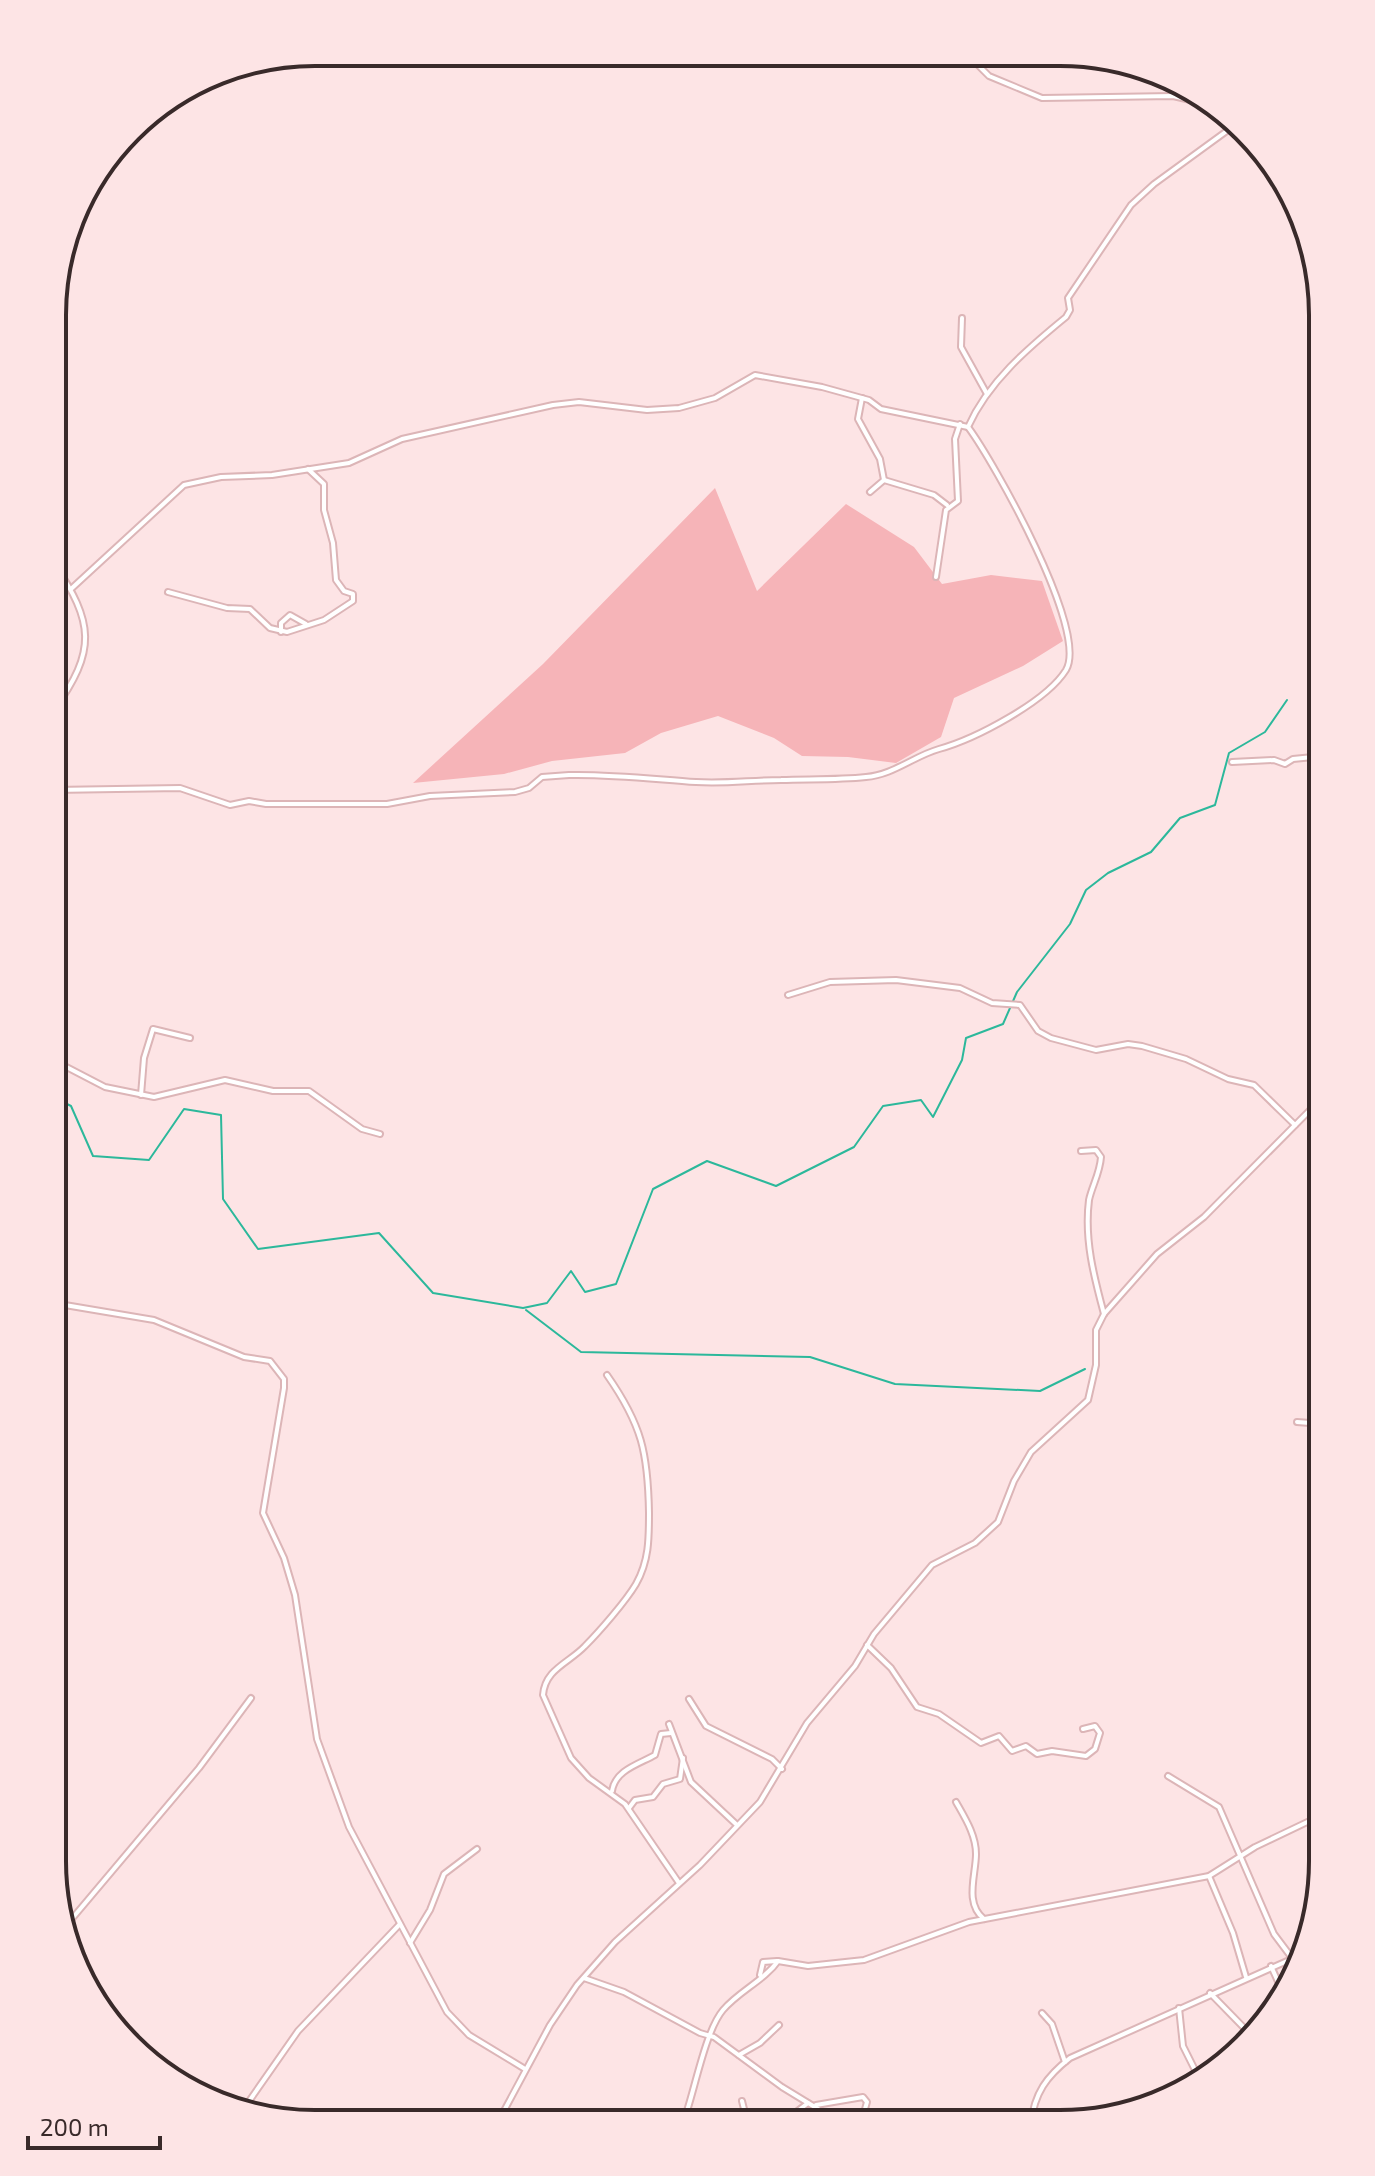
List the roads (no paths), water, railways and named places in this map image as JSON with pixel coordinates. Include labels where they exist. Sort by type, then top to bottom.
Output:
[{"type":"street","points":[[979,66],[989,76],[1042,98],[1173,96],[1184,99]]},
{"type":"street","points":[[968,427],[987,394],[1010,366],[1066,317],[1068,298],[1131,205],[1154,184],[1227,131]]},
{"type":"street","points":[[962,318],[961,347],[987,394]]},
{"type":"street","points":[[66,790],[176,788],[230,805],[249,801],[387,804],[421,797],[515,792],[529,788],[542,777],[569,775],[747,783],[865,778],[905,766],[982,733],[1038,700],[1066,669],[1069,660],[1068,637],[1043,557],[1021,523],[990,456],[968,427],[881,409],[862,398],[755,375],[715,398],[679,408],[647,410],[579,402],[553,405],[402,439],[349,463],[221,477],[184,485],[71,589]]},
{"type":"street","points":[[862,398],[858,419],[880,459],[884,480]]},
{"type":"street","points":[[884,480],[934,495],[948,506],[957,505],[955,439],[960,424]]},
{"type":"street","points":[[168,592],[227,608],[250,609],[264,624],[281,632],[331,616],[355,599],[336,580],[333,543],[324,510],[324,484],[308,469]]},
{"type":"street","points":[[870,492],[884,480]]},
{"type":"street","points":[[936,577],[948,506]]},
{"type":"street","points":[[66,581],[85,617],[87,646],[66,687]]},
{"type":"street","points":[[281,632],[281,623],[290,615],[307,625]]},
{"type":"street","points":[[1232,762],[1274,760],[1285,764],[1293,759],[1309,757]]},
{"type":"street","points":[[788,995],[812,986],[841,981],[896,980],[960,988],[992,1003],[1020,1005],[1038,1031],[1051,1038],[1096,1050],[1142,1046],[1186,1059],[1228,1079],[1254,1085],[1295,1125]]},
{"type":"street","points":[[141,1095],[144,1058],[153,1029],[190,1038]]},
{"type":"street","points":[[66,1067],[97,1083],[161,1097],[225,1080],[273,1091],[309,1091],[362,1129],[380,1134]]},
{"type":"street","points":[[504,2110],[550,2025],[583,1978],[622,1934],[679,1883],[765,1795],[807,1723],[937,1560],[975,1543],[992,1529],[1031,1452],[1088,1400],[1096,1365],[1096,1330],[1104,1314],[1157,1254],[1195,1226],[1308,1112]]},
{"type":"street","points":[[1081,1151],[1096,1150],[1101,1157],[1089,1200],[1088,1225],[1091,1267],[1104,1314]]},
{"type":"street","points":[[66,1305],[154,1320],[233,1353],[270,1361],[284,1379],[263,1513],[284,1558],[295,1595],[313,1718],[330,1782],[349,1827],[439,2000],[457,2024],[480,2043],[526,2069]]},
{"type":"street","points":[[607,1375],[628,1408],[642,1442],[651,1488],[648,1552],[630,1593],[586,1645],[551,1673],[544,1684],[543,1695],[571,1758],[589,1778],[612,1791],[629,1808],[679,1883]]},
{"type":"street","points":[[1297,1422],[1308,1423]]},
{"type":"street","points":[[867,1645],[891,1668],[914,1705],[939,1714],[981,1743],[999,1736],[1012,1751],[1023,1746],[1037,1754],[1052,1751],[1086,1756],[1095,1749],[1100,1733],[1095,1726],[1083,1729]]},
{"type":"street","points":[[73,1918],[199,1768],[251,1698]]},
{"type":"street","points":[[689,1699],[706,1726],[772,1759],[782,1769]]},
{"type":"street","points":[[669,1724],[691,1782],[737,1825]]},
{"type":"street","points":[[612,1791],[614,1781],[633,1764],[655,1755],[661,1734],[672,1733]]},
{"type":"street","points":[[629,1808],[635,1800],[656,1796],[663,1784],[680,1779],[679,1764],[684,1758]]},
{"type":"street","points":[[1168,1776],[1219,1807],[1279,1943],[1290,1955]]},
{"type":"street","points":[[956,1802],[971,1827],[976,1853],[972,1873],[974,1904],[984,1919]]},
{"type":"street","points":[[760,1975],[760,1964],[777,1961],[808,1966],[864,1960],[953,1926],[1209,1876],[1242,1859],[1255,1847],[1308,1822]]},
{"type":"street","points":[[410,1943],[430,1910],[444,1874],[477,1849]]},
{"type":"street","points":[[1209,1876],[1233,1933],[1246,1977]]},
{"type":"street","points":[[249,2102],[298,2031],[400,1924]]},
{"type":"street","points":[[1034,2110],[1037,2095],[1046,2079],[1065,2062],[1288,1960]]},
{"type":"street","points":[[687,2110],[710,2035],[725,2008],[760,1975],[772,1971],[777,1961]]},
{"type":"street","points":[[1271,1966],[1278,1981]]},
{"type":"street","points":[[583,1978],[624,1992],[700,2033],[710,2035],[822,2110]]},
{"type":"street","points":[[1210,1993],[1244,2028]]},
{"type":"street","points":[[1179,2008],[1183,2046],[1195,2070]]},
{"type":"street","points":[[1042,2013],[1052,2024],[1065,2062]]},
{"type":"street","points":[[739,2055],[760,2043],[779,2025]]},
{"type":"street","points":[[709,2046],[723,2044]]},
{"type":"street","points":[[815,2105],[863,2097],[867,2102],[865,2110]]},
{"type":"street","points":[[742,2101],[744,2110]]},
{"type":"street","points":[[799,2110],[808,2103]]},
{"type":"waterway","points":[[66,1104],[71,1106],[93,1156],[149,1160],[184,1109],[221,1115],[223,1199],[258,1249],[379,1233],[433,1293],[523,1308],[547,1303],[571,1271],[585,1292],[616,1284],[653,1189],[707,1161],[776,1186],[854,1147],[883,1106],[921,1100],[933,1117],[962,1060],[966,1038],[1003,1024],[1017,992],[1070,924],[1086,890],[1108,873],[1151,852],[1180,818],[1215,805],[1229,753],[1265,732],[1287,700]]},
{"type":"waterway","points":[[526,1310],[581,1352],[810,1357],[895,1384],[1040,1391],[1085,1369]]}]
